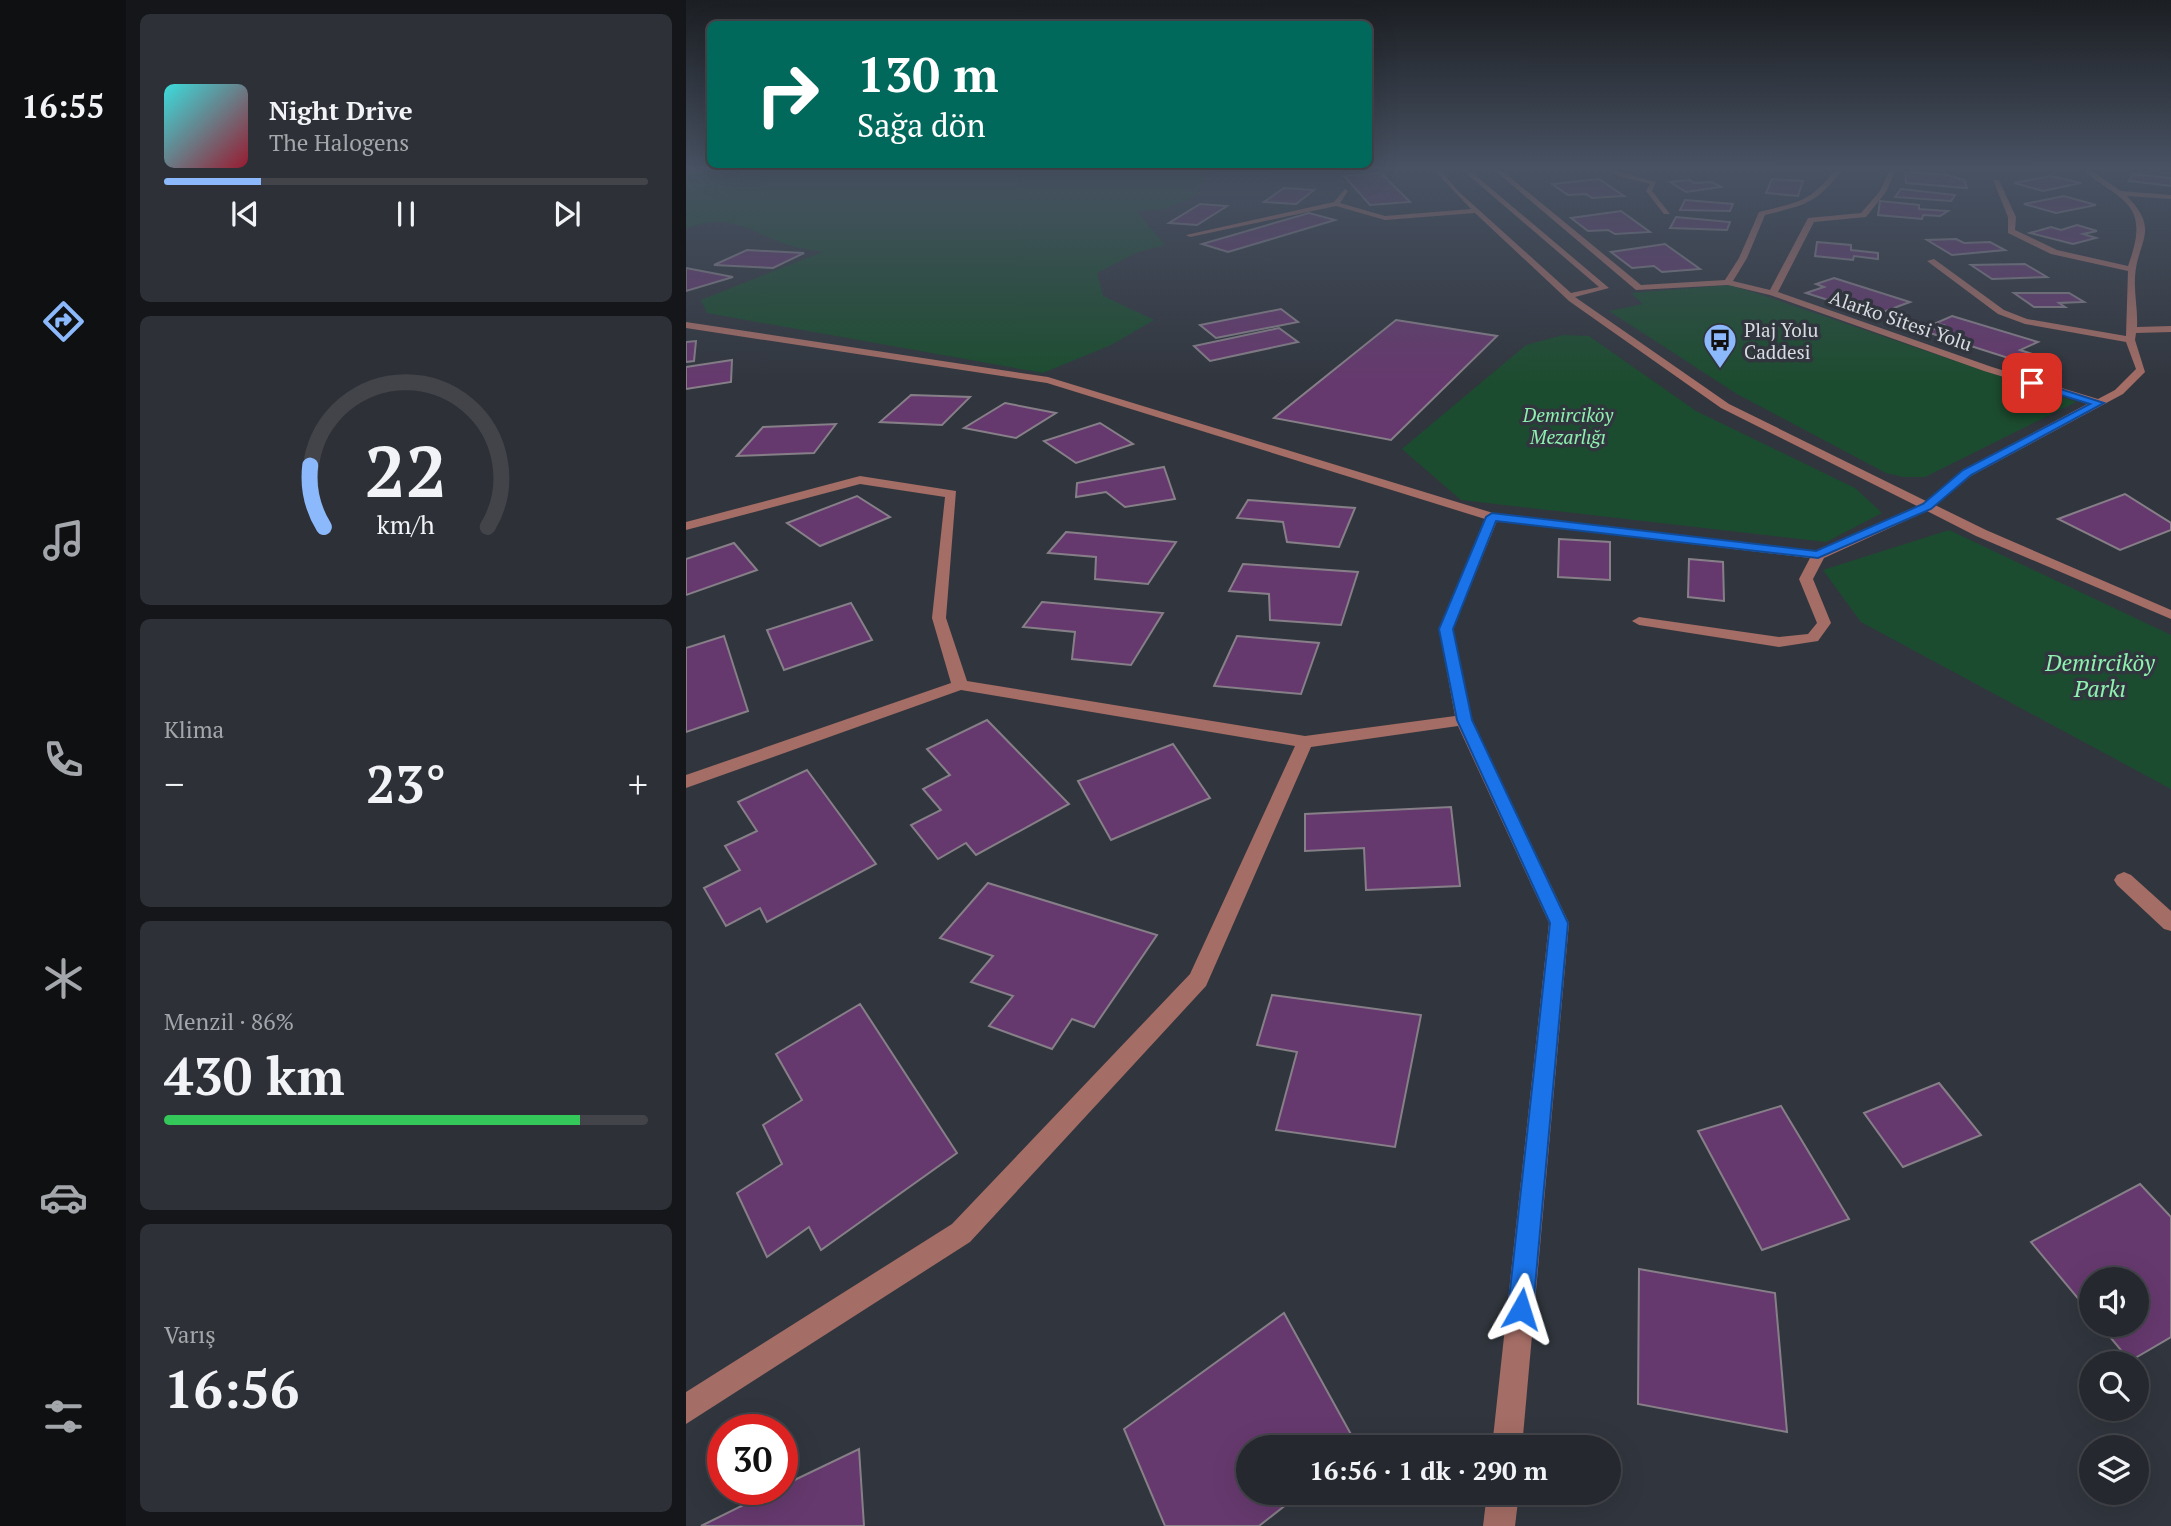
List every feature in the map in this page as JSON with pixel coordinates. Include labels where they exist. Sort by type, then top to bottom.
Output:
[{"type":"street","points":[[1509,240],[1569,296],[1725,406],[1980,533],[2171,615]]},
{"type":"street","points":[[1548,240],[1605,288],[1569,296]]},
{"type":"street","name":"Alarko Sitesi Yolu","points":[[1582,240],[1639,288],[1728,282],[1773,293],[1975,365],[2099,403]]},
{"type":"street","points":[[1728,282],[1751,240]]},
{"type":"street","points":[[1773,293],[1800,240]]},
{"type":"street","points":[[2024,240],[2058,255],[2132,269]]},
{"type":"street","points":[[686,325],[1048,380],[1492,517],[1818,555],[1927,506],[1967,473],[2119,392],[2141,370],[2132,335],[2132,269],[2141,240]]},
{"type":"street","name":"Alarko Sitesi Yolu","points":[[1931,261],[2001,312],[2025,321],[2132,335],[2171,329]]},
{"type":"street","points":[[686,526],[860,480],[951,494],[939,618],[960,685]]},
{"type":"street","points":[[1492,517],[1446,629],[1464,720],[1559,923],[1508,1435]]},
{"type":"street","points":[[1639,621],[1779,642],[1813,638],[1824,623],[1806,579],[1818,555]]},
{"type":"street","points":[[686,782],[960,685],[1305,742],[1464,720]]},
{"type":"street","points":[[686,1409],[961,1233],[1198,980],[1305,742]]},
{"type":"street","points":[[2124,880],[2171,923]]},
{"type":"street","points":[[1499,1526],[1502,1505]]},
{"type":"green space","points":[[776,240],[1161,240],[1165,245],[1138,252],[1097,273],[1103,296],[1154,320],[1111,345],[1043,373],[707,313],[701,300],[822,252]]},
{"type":"green space","points":[[1730,285],[2076,402],[1925,477],[1903,477],[1886,473],[1737,394],[1609,311],[1643,304],[1631,293]]},
{"type":"green space","name":"Demirciköy Mezarlığı","points":[[1563,335],[1589,336],[1696,411],[1855,488],[1882,513],[1826,542],[1461,500],[1402,449],[1526,345]]},
{"type":"green space","name":"Demirciköy Parkı","points":[[1949,530],[2171,635],[2171,789],[1861,622],[1823,570]]},
{"type":"building","points":[[1215,240],[1267,240],[1228,252],[1202,244]]},
{"type":"building","points":[[1927,240],[1990,242],[2005,250],[1952,255]]},
{"type":"building","points":[[2058,240],[2088,240],[2073,244]]},
{"type":"building","points":[[1817,242],[1851,245],[1851,250],[1878,253],[1878,259],[1854,256],[1853,260],[1815,256]]},
{"type":"building","points":[[1665,244],[1700,269],[1662,272],[1654,266],[1632,268],[1611,252]]},
{"type":"building","points":[[747,250],[804,253],[773,268],[714,265]]},
{"type":"building","points":[[2025,264],[2047,277],[1992,279],[1971,265]]},
{"type":"building","points":[[686,268],[733,277],[686,291]]},
{"type":"building","points":[[1834,278],[1910,302],[1875,315],[1806,293],[1824,287],[1816,284]]},
{"type":"building","points":[[2014,293],[2069,293],[2084,302],[2059,303],[2065,307],[2034,307]]},
{"type":"building","points":[[1281,309],[1298,322],[1216,338],[1200,325]]},
{"type":"building","points":[[1952,316],[2038,342],[2020,350],[2041,357],[2027,364],[1927,332],[1943,325],[1936,323]]},
{"type":"building","points":[[1396,320],[1497,336],[1391,440],[1274,418]]},
{"type":"building","points":[[1279,328],[1298,342],[1210,361],[1194,346]]},
{"type":"building","points":[[696,341],[694,361],[686,362],[686,342]]},
{"type":"building","points":[[732,360],[731,382],[686,389],[686,367]]},
{"type":"building","points":[[911,395],[970,397],[942,425],[880,422]]},
{"type":"building","points":[[1005,403],[1056,413],[1016,438],[964,428]]},
{"type":"building","points":[[1100,423],[1133,444],[1076,463],[1044,441]]},
{"type":"building","points":[[836,424],[814,453],[737,456],[763,427]]},
{"type":"building","points":[[1164,467],[1175,499],[1125,507],[1106,492],[1076,497],[1077,483]]},
{"type":"building","points":[[2125,494],[2171,523],[2171,530],[2120,550],[2058,519]]},
{"type":"building","points":[[857,496],[890,517],[820,546],[787,523]]},
{"type":"building","points":[[1248,500],[1355,508],[1339,547],[1287,542],[1283,522],[1237,518]]},
{"type":"building","points":[[1066,532],[1176,542],[1148,584],[1095,579],[1096,557],[1048,553]]},
{"type":"building","points":[[1559,539],[1610,542],[1610,580],[1558,577]]},
{"type":"building","points":[[734,543],[757,570],[686,595],[686,559]]},
{"type":"building","points":[[1689,559],[1723,562],[1724,601],[1688,597]]},
{"type":"building","points":[[1243,564],[1358,572],[1341,625],[1270,620],[1269,594],[1229,591]]},
{"type":"building","points":[[1042,602],[1163,613],[1131,665],[1072,659],[1075,632],[1023,627]]},
{"type":"building","points":[[851,603],[872,640],[784,670],[767,630]]},
{"type":"building","points":[[724,636],[748,711],[686,732],[686,648]]},
{"type":"building","points":[[1237,636],[1319,643],[1301,694],[1214,686]]},
{"type":"building","points":[[987,720],[1069,804],[976,855],[966,843],[938,859],[911,825],[941,810],[923,789],[950,775],[927,749]]},
{"type":"building","points":[[1173,744],[1210,798],[1111,840],[1078,781]]},
{"type":"building","points":[[807,770],[876,864],[767,922],[760,908],[726,926],[704,888],[740,870],[725,846],[757,831],[738,802]]},
{"type":"building","points":[[1451,807],[1460,886],[1366,890],[1364,848],[1305,851],[1305,814]]},
{"type":"building","points":[[988,883],[1157,935],[1094,1027],[1072,1019],[1052,1049],[989,1026],[1013,996],[971,982],[993,956],[940,938]]},
{"type":"building","points":[[1272,995],[1421,1015],[1395,1147],[1276,1130],[1297,1052],[1257,1045]]},
{"type":"building","points":[[860,1004],[957,1153],[821,1250],[809,1227],[767,1257],[737,1193],[782,1164],[763,1125],[802,1100],[776,1054]]},
{"type":"building","points":[[1939,1083],[1981,1135],[1903,1167],[1864,1113]]},
{"type":"building","points":[[1781,1106],[1849,1219],[1762,1250],[1698,1131]]},
{"type":"building","points":[[2140,1184],[2171,1217],[2171,1337],[2147,1351],[2122,1351],[2110,1337],[2149,1337],[2149,1267],[2079,1267],[2079,1300],[2031,1242]]},
{"type":"building","points":[[1639,1269],[1775,1293],[1787,1432],[1638,1404]]},
{"type":"building","points":[[1284,1313],[1351,1435],[1236,1435],[1236,1505],[1286,1505],[1259,1526],[1165,1526],[1124,1429]]},
{"type":"building","points":[[859,1449],[864,1526],[701,1526],[744,1505],[798,1505],[798,1478]]},
{"type":"place","name":"Plaj Yolu Caddesi","points":[[1720,370]]},
{"type":"route","points":[[1521,1309],[1559,923],[1464,720],[1446,629],[1492,517],[1818,555],[1927,506],[1967,473],[2099,403],[2032,383]]}]
